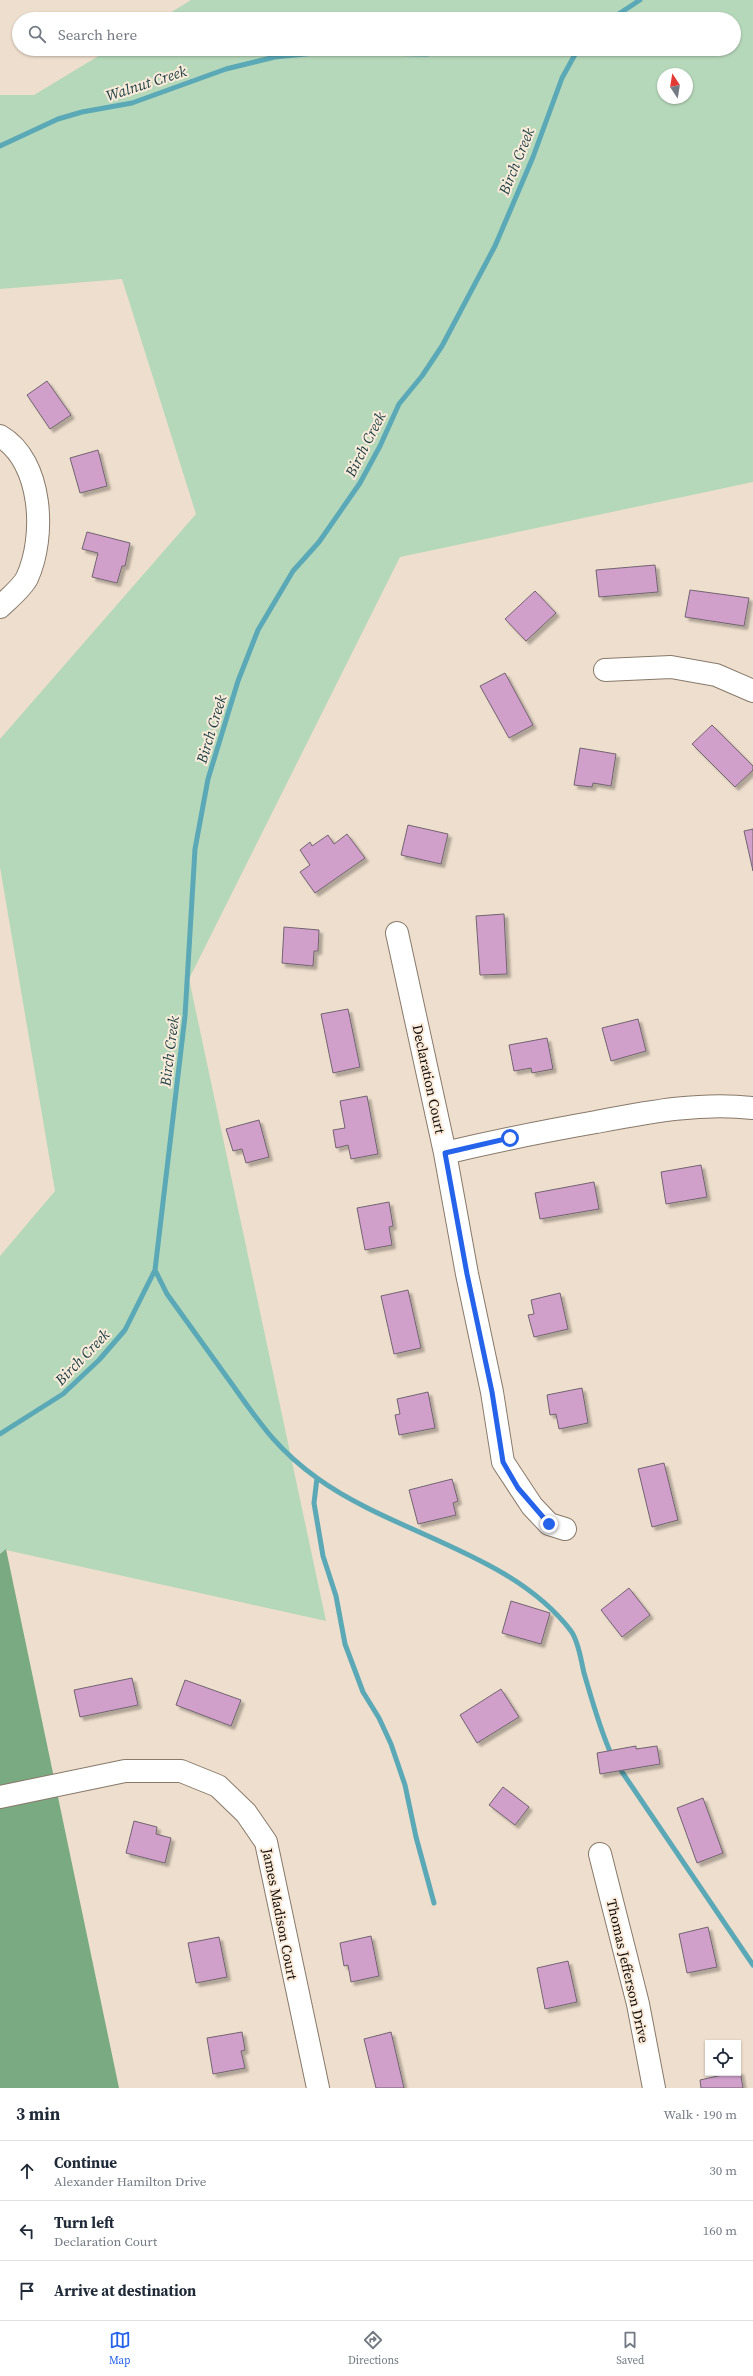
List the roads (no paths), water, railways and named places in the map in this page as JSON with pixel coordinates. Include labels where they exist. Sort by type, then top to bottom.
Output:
[{"type":"street","points":[[0,436],[11,443],[29,472],[39,516],[37,549],[26,580],[0,607]]},
{"type":"street","points":[[605,670],[671,667],[716,675],[753,691]]},
{"type":"street","name":"Declaration Court","points":[[397,933],[445,1153],[467,1274],[492,1392],[503,1462],[532,1506],[549,1524],[565,1529]]},
{"type":"street","points":[[445,1153],[510,1138],[672,1108],[730,1105],[753,1108]]},
{"type":"street","name":"James Madison Court","points":[[0,1797],[125,1771],[181,1771],[218,1786],[246,1813],[266,1842],[318,2088]]},
{"type":"street","name":"Thomas Jefferson Drive","points":[[600,1854],[638,2004],[654,2088]]},
{"type":"waterway","name":"Walnut Creek","points":[[622,12],[640,0]]},
{"type":"waterway","name":"Walnut Creek","points":[[0,146],[58,119],[82,112],[132,103],[226,69],[285,56]]},
{"type":"waterway","name":"Birch Creek","points":[[0,1434],[63,1394],[99,1360],[125,1330],[155,1270],[185,1016],[195,849],[208,779],[238,681],[258,630],[293,571],[319,542],[360,483],[380,446],[399,404],[422,376],[442,346],[495,246],[533,157],[562,78],[574,56]]},
{"type":"waterway","points":[[155,1270],[167,1294],[253,1413],[271,1436],[303,1468],[348,1497],[381,1515],[485,1563],[517,1582],[546,1604],[574,1635],[596,1715],[612,1756]]},
{"type":"waterway","points":[[317,1478],[314,1503],[323,1556],[336,1596],[345,1644],[363,1692],[379,1718],[391,1744],[405,1785],[416,1837],[434,1903]]},
{"type":"waterway","points":[[618,1766],[753,1965]]}]
